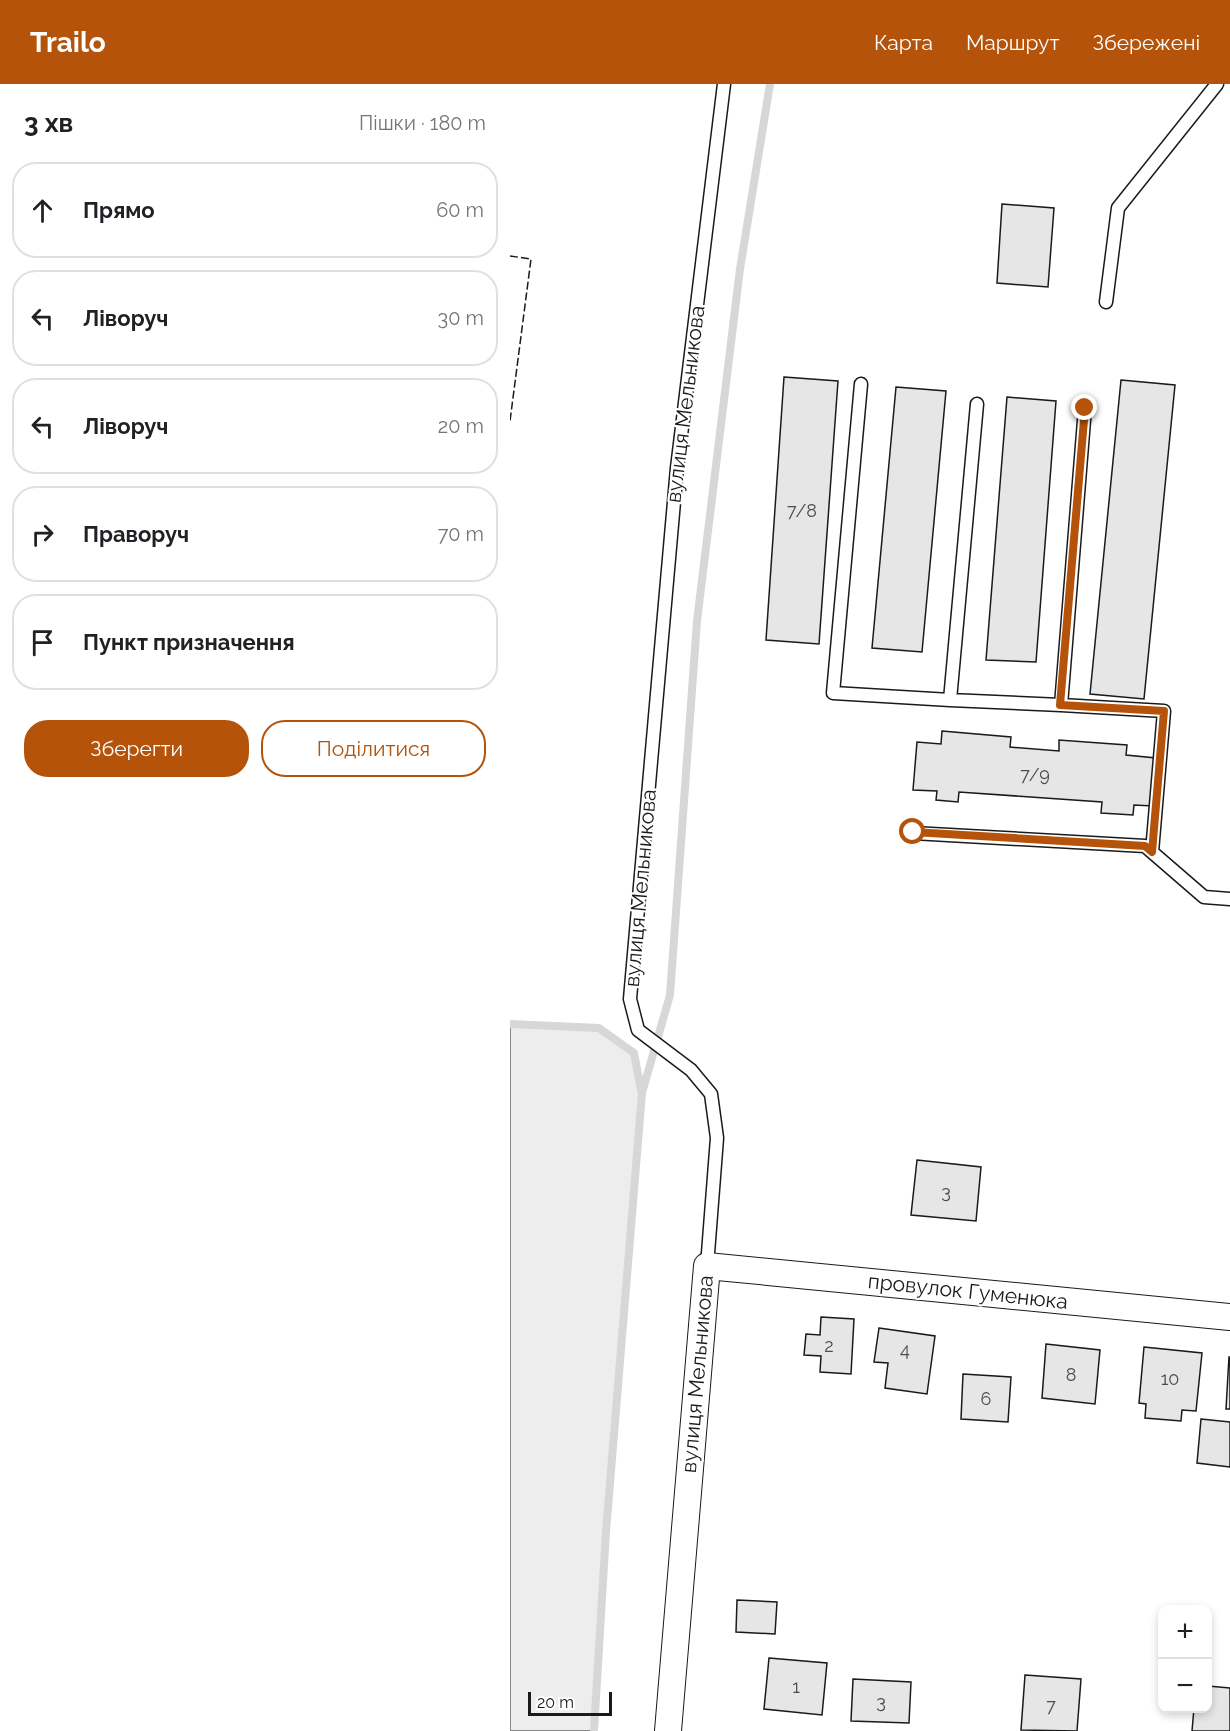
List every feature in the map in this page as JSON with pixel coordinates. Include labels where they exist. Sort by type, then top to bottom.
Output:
[{"type":"street","name":"провулок Гуменюка","points":[[707,1266],[1230,1317]]},
{"type":"street","name":"вулиця Мельникова","points":[[668,1731],[707,1266]]},
{"type":"lane","name":"вулиця Мельникова","points":[[707,1266],[717,1138],[711,1094],[691,1070],[638,1030],[630,999],[677,468],[724,84]]},
{"type":"lane","points":[[1106,302],[1118,208],[1217,84]]},
{"type":"lane","points":[[861,384],[833,693],[1164,711],[1152,852]]},
{"type":"lane","points":[[950,700],[978,404]]},
{"type":"lane","points":[[1060,705],[1085,408]]},
{"type":"lane","points":[[913,832],[1145,846],[1204,897],[1230,899]]},
{"type":"shaded area","points":[[510,1024],[599,1028],[634,1053],[642,1093],[606,1532],[594,1731],[510,1731]]},
{"type":"building","points":[[1002,204],[1054,208],[1048,287],[997,283]]},
{"type":"building","points":[[784,377],[838,381],[819,644],[766,640]]},
{"type":"building","points":[[1121,380],[1175,385],[1144,699],[1090,694]]},
{"type":"building","points":[[896,387],[946,391],[922,652],[872,648]]},
{"type":"building","points":[[1007,397],[1056,401],[1036,662],[986,660]]},
{"type":"building","points":[[942,731],[1011,737],[1010,747],[1059,751],[1059,740],[1127,745],[1126,755],[1156,758],[1153,806],[1134,805],[1133,815],[1101,813],[1102,802],[959,792],[958,802],[936,800],[937,791],[913,790],[917,742],[941,744]]},
{"type":"building","points":[[917,1160],[981,1167],[976,1221],[911,1215]]},
{"type":"building","points":[[821,1317],[854,1319],[851,1374],[820,1372],[821,1356],[804,1355],[806,1334],[820,1335]]},
{"type":"building","points":[[879,1328],[935,1336],[927,1394],[885,1388],[888,1363],[874,1362]]},
{"type":"building","points":[[1046,1344],[1100,1350],[1095,1404],[1042,1398]]},
{"type":"building","points":[[1144,1347],[1202,1353],[1196,1411],[1182,1410],[1181,1421],[1145,1418],[1146,1404],[1139,1403]]},
{"type":"building","points":[[1229,1357],[1230,1409],[1226,1409]]},
{"type":"building","points":[[963,1374],[1011,1377],[1008,1422],[961,1419]]},
{"type":"building","points":[[1201,1419],[1230,1422],[1230,1467],[1197,1463]]},
{"type":"building","points":[[737,1600],[777,1602],[775,1634],[736,1632]]},
{"type":"building","points":[[769,1658],[827,1663],[822,1715],[764,1709]]},
{"type":"building","points":[[1025,1675],[1081,1679],[1077,1731],[1021,1730]]},
{"type":"building","points":[[853,1679],[911,1682],[909,1723],[851,1721]]},
{"type":"building","points":[[1212,1686],[1230,1688],[1230,1731],[1192,1731],[1194,1713],[1212,1713]]},
{"type":"waterway","points":[[594,1731],[606,1532],[642,1093],[670,995],[697,621],[740,269],[770,84]]},
{"type":"waterway","points":[[510,1024],[599,1028],[634,1053],[641,1090]]},
{"type":"fence","points":[[510,256],[531,259],[510,421]]},
{"type":"route","points":[[913,832],[1145,846],[1152,852],[1164,711],[1060,705],[1085,408]]}]
